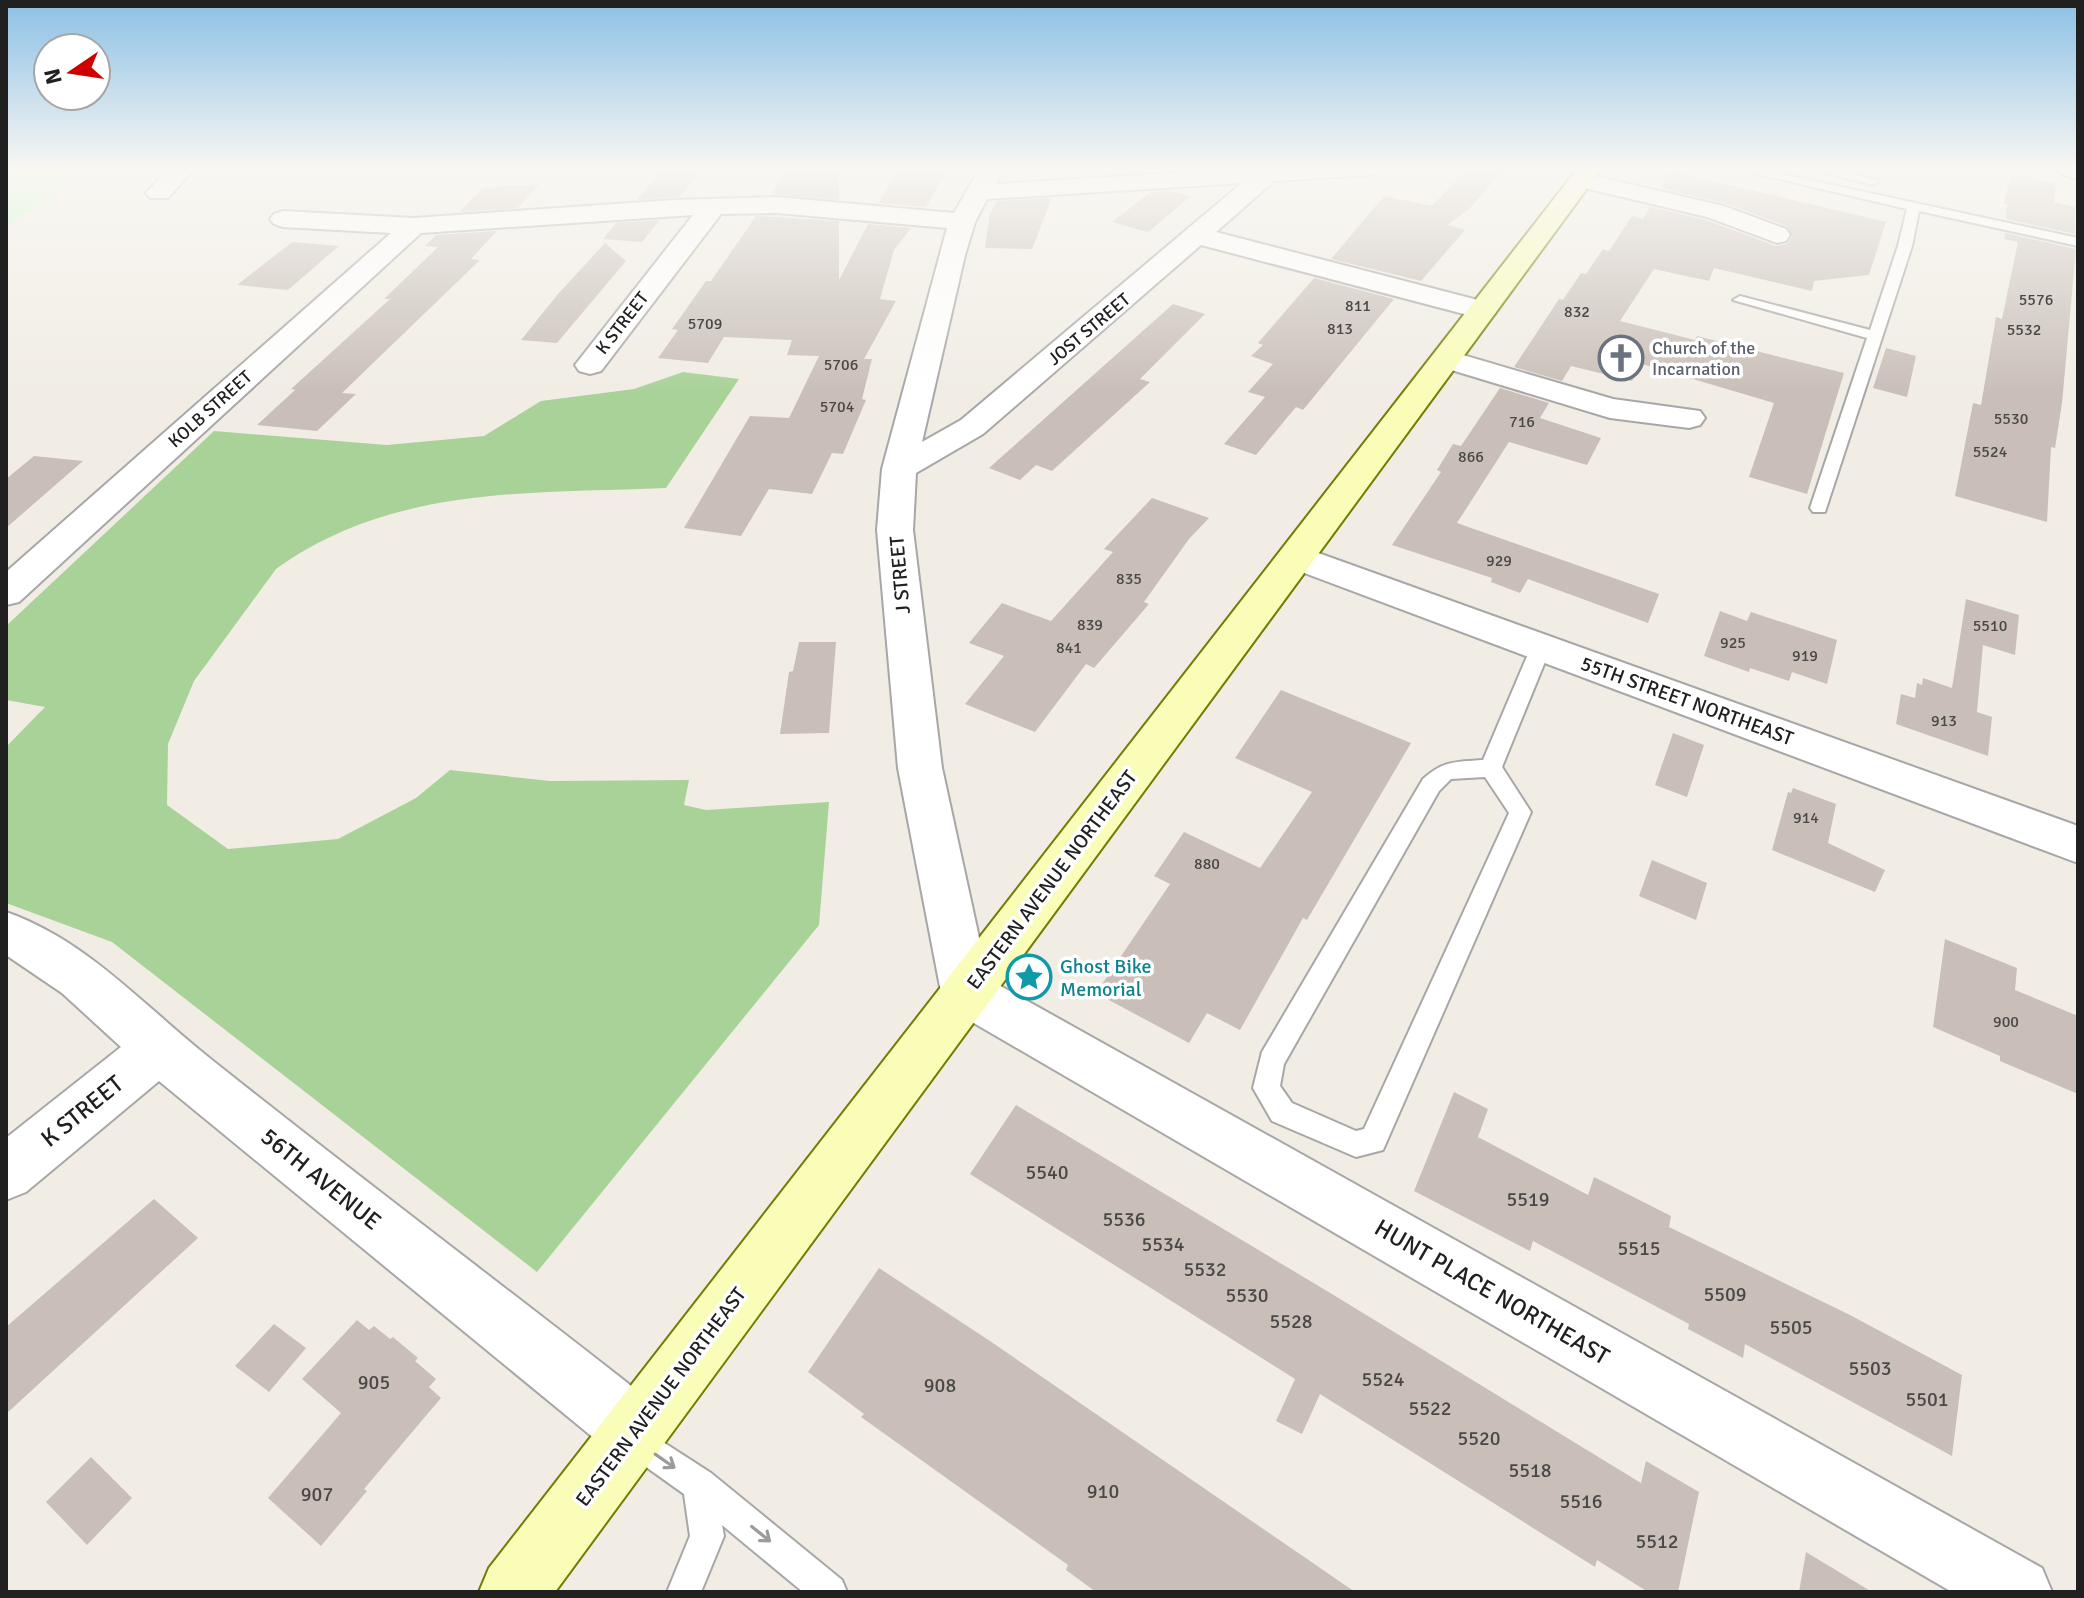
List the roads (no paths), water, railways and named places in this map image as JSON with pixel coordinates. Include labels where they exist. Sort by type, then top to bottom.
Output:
[{"type":"main road","name":"EASTERN AVENUE NORTHEAST","points":[[513,1592],[1534,243]]},
{"type":"street","name":"KOLB STREET","points":[[6,593],[396,243]]},
{"type":"street","name":"K STREET","points":[[590,365],[685,243]]},
{"type":"street","name":"J STREET","points":[[957,243],[899,469],[895,530],[920,768],[966,992]]},
{"type":"street","name":"JOST STREET","points":[[899,469],[972,427],[1191,243]]},
{"type":"street","points":[[1224,243],[1483,310]]},
{"type":"street","points":[[1446,359],[1610,408],[1689,418]]},
{"type":"street","name":"55TH STREET NORTHEAST","points":[[1296,557],[2078,845]]},
{"type":"street","name":"56TH AVENUE","points":[[6,932],[35,946],[81,981],[158,1049],[633,1434]]},
{"type":"street","name":"HUNT PLACE NORTHEAST","points":[[966,992],[2018,1592]]},
{"type":"street","name":"K STREET","points":[[6,1173],[158,1049]]},
{"type":"lane","points":[[1819,508],[1906,243]]},
{"type":"lane","points":[[1740,300],[1874,335]]},
{"type":"lane","points":[[1491,768],[1541,647]]},
{"type":"lane","points":[[1491,768],[1520,812],[1373,1141],[1356,1144],[1282,1112],[1266,1088],[1271,1061],[1431,785],[1446,771],[1491,768]]},
{"type":"lane","points":[[633,1434],[830,1592]]},
{"type":"lane","points":[[684,1592],[707,1536],[699,1485]]},
{"type":"place","name":"Church of the Incarnation","points":[[1621,358]]},
{"type":"place","name":"Ghost Bike Memorial","points":[[1029,977]]}]
